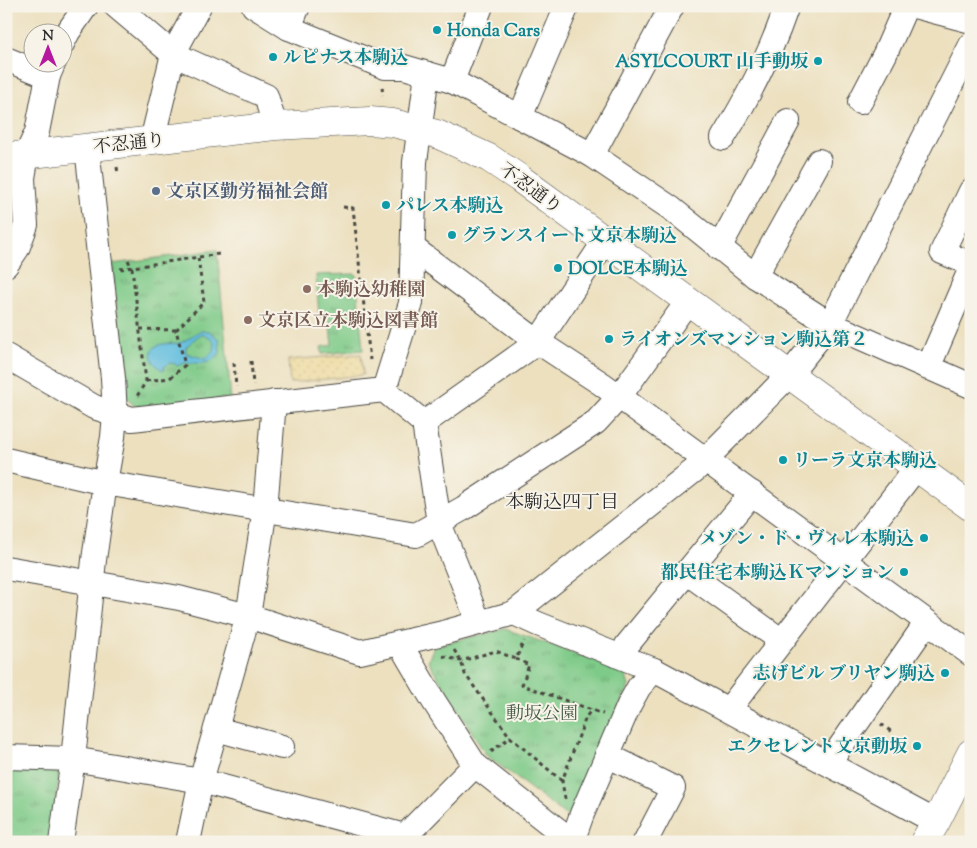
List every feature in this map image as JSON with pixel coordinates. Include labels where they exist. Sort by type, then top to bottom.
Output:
[{"type":"main road","name":"不忍通り","points":[[17,156],[275,126],[370,121],[393,123],[437,134],[489,158],[971,507]]},
{"type":"main road","points":[[930,832],[971,753]]},
{"type":"street","points":[[72,26],[86,6]]},
{"type":"street","points":[[116,6],[173,54],[266,96],[275,126]]},
{"type":"street","points":[[152,141],[173,54],[199,6]]},
{"type":"street","points":[[254,6],[289,28],[384,66],[404,67],[452,81],[592,155],[672,210],[755,276],[830,324],[971,386]]},
{"type":"street","points":[[289,28],[298,6]]},
{"type":"street","points":[[452,81],[481,6]]},
{"type":"street","points":[[520,117],[567,6]]},
{"type":"street","points":[[592,155],[672,6]]},
{"type":"street","points":[[723,138],[749,96],[776,39],[787,6]]},
{"type":"street","points":[[860,102],[885,54],[906,6]]},
{"type":"street","points":[[914,6],[971,21]]},
{"type":"street","points":[[523,617],[706,460],[789,375],[830,324],[971,45]]},
{"type":"street","points":[[6,59],[22,63]]},
{"type":"street","points":[[6,265],[17,249],[26,225],[23,178],[17,156],[38,132],[50,72]]},
{"type":"street","points":[[379,390],[410,303],[415,162],[427,74]]},
{"type":"street","points":[[719,248],[788,121]]},
{"type":"street","points":[[87,148],[102,272],[125,408],[132,419],[264,397],[379,390],[424,423],[439,523],[480,623]]},
{"type":"street","points":[[755,276],[819,161]]},
{"type":"street","points":[[971,190],[942,252],[971,264]]},
{"type":"street","points":[[424,423],[538,342],[605,241]]},
{"type":"street","points":[[413,248],[538,342],[619,396],[971,654]]},
{"type":"street","points":[[928,368],[971,268]]},
{"type":"street","points":[[6,460],[105,483],[416,535],[464,508],[596,422],[619,396],[688,301]]},
{"type":"street","points":[[6,356],[94,407],[125,408]]},
{"type":"street","points":[[188,842],[201,781],[248,616],[265,509],[264,397]]},
{"type":"street","points":[[61,842],[73,759],[105,483],[113,437],[125,408]]},
{"type":"street","points":[[729,709],[916,468]]},
{"type":"street","points":[[624,657],[627,645],[752,493]]},
{"type":"street","points":[[6,568],[179,598],[248,616],[360,652],[400,644],[480,623],[523,617],[654,670],[729,709],[829,763],[930,832]]},
{"type":"street","points":[[686,572],[782,641]]},
{"type":"street","points":[[829,763],[927,622]]},
{"type":"street","points":[[400,644],[475,765],[572,842],[607,755],[639,687],[654,670]]},
{"type":"street","points":[[216,729],[282,747]]},
{"type":"street","points":[[607,755],[673,788],[645,842]]},
{"type":"street","points":[[6,757],[73,759],[201,781],[405,839],[475,765]]},
{"type":"path","points":[[343,207],[353,208],[379,390]]},
{"type":"path","points":[[102,272],[219,254]]},
{"type":"path","points":[[140,329],[176,330],[204,302],[198,257]]},
{"type":"path","points":[[125,408],[146,381],[132,268],[128,260]]},
{"type":"path","points":[[146,381],[170,378],[185,365],[176,330]]},
{"type":"path","points":[[251,361],[264,397]]},
{"type":"path","points":[[516,659],[523,617]]},
{"type":"path","points":[[452,648],[461,661],[465,674],[510,737],[562,781]]},
{"type":"path","points":[[461,661],[496,651],[529,665],[522,685],[592,709],[586,717],[562,781],[566,807]]},
{"type":"path","points":[[475,765],[510,737]]},
{"type":"sand","points":[[361,354],[363,375],[290,383],[288,360]]},
{"type":"green space","points":[[217,250],[231,398],[136,407],[127,399],[112,264]]},
{"type":"green space","points":[[356,274],[363,350],[322,354],[321,347],[332,345],[329,317],[319,317],[316,275]]},
{"type":"green space","name":"動坂公園","points":[[505,629],[624,670],[629,686],[572,820],[486,755],[428,661],[434,646]]},
{"type":"green space","points":[[6,766],[52,766],[59,776],[50,842],[6,842]]},
{"type":"water","points":[[200,331],[209,331],[219,339],[220,353],[214,359],[204,363],[189,363],[177,366],[170,363],[164,367],[164,371],[153,361],[152,352],[157,346],[182,342]],"holes":[[[198,336],[210,337],[214,348],[213,352],[205,359],[186,353],[186,347]]]},
{"type":"place","name":"Honda Cars","points":[[437,30]]},
{"type":"place","name":"ルピナス本駒込","points":[[273,57]]},
{"type":"place","name":"ASYLCOURT 山手動坂","points":[[818,61]]},
{"type":"place","name":"文京区勤労福祉会館","points":[[156,191]]},
{"type":"place","name":"パレス本駒込","points":[[386,205]]},
{"type":"place","name":"グランスイート文京本駒込","points":[[452,235]]},
{"type":"place","name":"DOLCE本駒込","points":[[558,268]]},
{"type":"place","name":"本駒込幼稚園","points":[[307,289]]},
{"type":"place","name":"文京区立本駒込図書館","points":[[248,320]]},
{"type":"place","name":"ライオンズマンション駒込第２","points":[[609,339]]},
{"type":"place","name":"リーラ文京本駒込","points":[[783,460]]},
{"type":"place","name":"メゾン・ド・ヴィレ本駒込","points":[[924,538]]},
{"type":"place","name":"都民住宅本駒込Ｋマンション","points":[[904,572]]},
{"type":"place","name":"志げビル ブリヤン駒込","points":[[945,673]]},
{"type":"place","name":"エクセレント文京動坂","points":[[917,746]]},
{"type":"district","name":"本駒込四丁目","points":[[562,501]]}]
